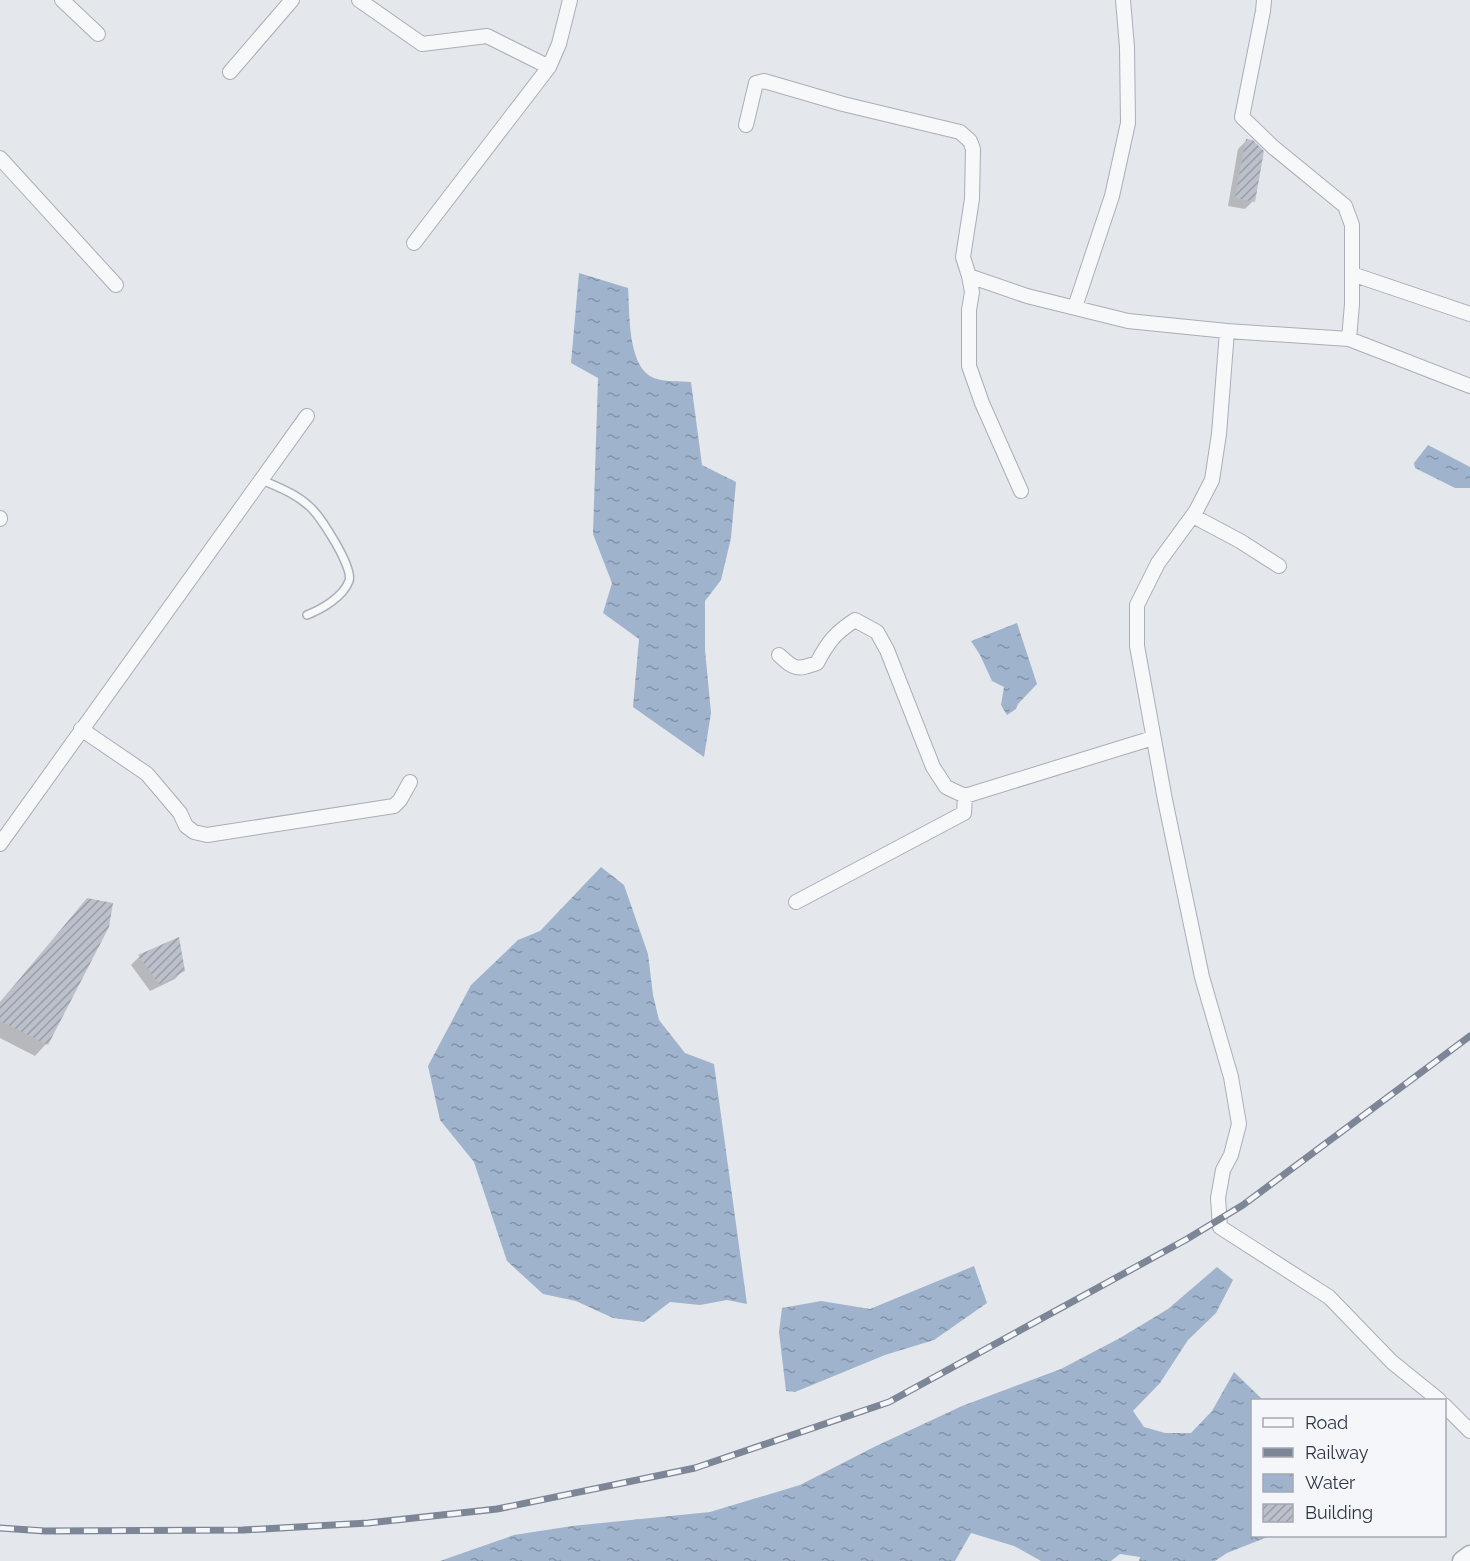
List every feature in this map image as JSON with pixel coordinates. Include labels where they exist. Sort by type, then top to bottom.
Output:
[{"type":"street","points":[[62,0],[98,34]]},
{"type":"street","points":[[230,72],[292,0]]},
{"type":"street","points":[[359,0],[422,44],[487,36],[549,67]]},
{"type":"street","points":[[414,243],[549,67],[559,44],[570,0]]},
{"type":"street","points":[[1074,307],[1112,196],[1128,123],[1127,47],[1123,0]]},
{"type":"street","points":[[1264,0],[1242,117],[1273,147],[1346,206],[1352,225],[1349,339]]},
{"type":"street","points":[[746,125],[756,82],[764,81],[843,104],[960,132],[970,141],[973,149],[972,198],[963,257],[972,292],[969,310],[969,366],[982,403],[1021,491]]},
{"type":"street","points":[[0,158],[116,285]]},
{"type":"street","points":[[1352,274],[1470,314]]},
{"type":"street","points":[[969,276],[1027,296],[1128,321],[1227,331],[1349,339],[1470,386]]},
{"type":"street","points":[[1227,331],[1219,434],[1212,480],[1193,516],[1158,562],[1137,605],[1137,646],[1153,738],[1202,977],[1231,1077],[1239,1124],[1231,1155],[1223,1170],[1218,1198],[1220,1227],[1329,1297],[1392,1362],[1437,1399]]},
{"type":"street","points":[[0,844],[307,416]]},
{"type":"street","points":[[1193,516],[1240,541],[1279,566]]},
{"type":"street","points":[[779,655],[791,667],[800,669],[817,663],[828,641],[855,620],[877,632],[887,650],[933,767],[946,787],[965,796],[1153,738]]},
{"type":"street","points":[[81,729],[147,774],[180,813],[186,826],[194,832],[207,835],[394,806],[410,782]]},
{"type":"street","points":[[796,902],[964,813],[965,796]]},
{"type":"street","points":[[1446,1407],[1470,1431]]},
{"type":"street","points":[[1462,1561],[1470,1555]]},
{"type":"lane","points":[[260,479],[294,495],[310,506],[335,542],[350,574],[349,583],[342,593],[321,609],[307,615]]},
{"type":"water","points":[[579,273],[628,288],[632,338],[639,363],[645,372],[654,378],[691,382],[702,465],[736,482],[731,538],[721,580],[705,601],[705,650],[711,713],[704,757],[633,707],[639,639],[603,613],[612,583],[593,534],[598,378],[571,363]]},
{"type":"water","points":[[1428,445],[1470,467],[1470,488],[1455,488],[1415,468],[1414,463]]},
{"type":"water","points":[[1017,623],[1037,684],[1016,709],[1007,715],[1001,705],[1004,687],[992,681],[971,641]]},
{"type":"water","points":[[601,867],[624,885],[648,954],[653,995],[659,1020],[685,1053],[714,1064],[747,1304],[727,1300],[700,1305],[670,1302],[644,1322],[613,1318],[576,1301],[543,1294],[507,1261],[474,1162],[440,1120],[428,1066],[471,985],[518,940],[540,931]]},
{"type":"water","points":[[974,1266],[987,1303],[934,1340],[885,1355],[795,1392],[786,1391],[779,1332],[782,1308],[821,1301],[870,1309]]},
{"type":"water","points":[[1217,1267],[1233,1280],[1216,1313],[1188,1340],[1160,1383],[1133,1411],[1144,1427],[1165,1433],[1191,1433],[1212,1411],[1234,1372],[1262,1399],[1251,1399],[1251,1537],[1267,1537],[1227,1553],[1215,1561],[1139,1561],[1140,1557],[1120,1554],[1111,1561],[1041,1561],[1014,1546],[971,1533],[955,1561],[440,1561],[514,1535],[572,1526],[710,1512],[800,1485],[962,1406],[1061,1369],[1120,1338],[1168,1309]]},
{"type":"building","points":[[1246,139],[1253,140],[1264,151],[1255,202],[1235,198]]},
{"type":"building","points":[[87,898],[113,903],[109,927],[48,1045],[0,1021],[0,1003]]},
{"type":"building","points":[[179,937],[185,971],[159,984],[138,955]]},
{"type":"railway","points":[[0,1528],[45,1531],[243,1530],[368,1523],[497,1509],[695,1468],[889,1402],[1187,1239],[1243,1205],[1470,1036]]}]
